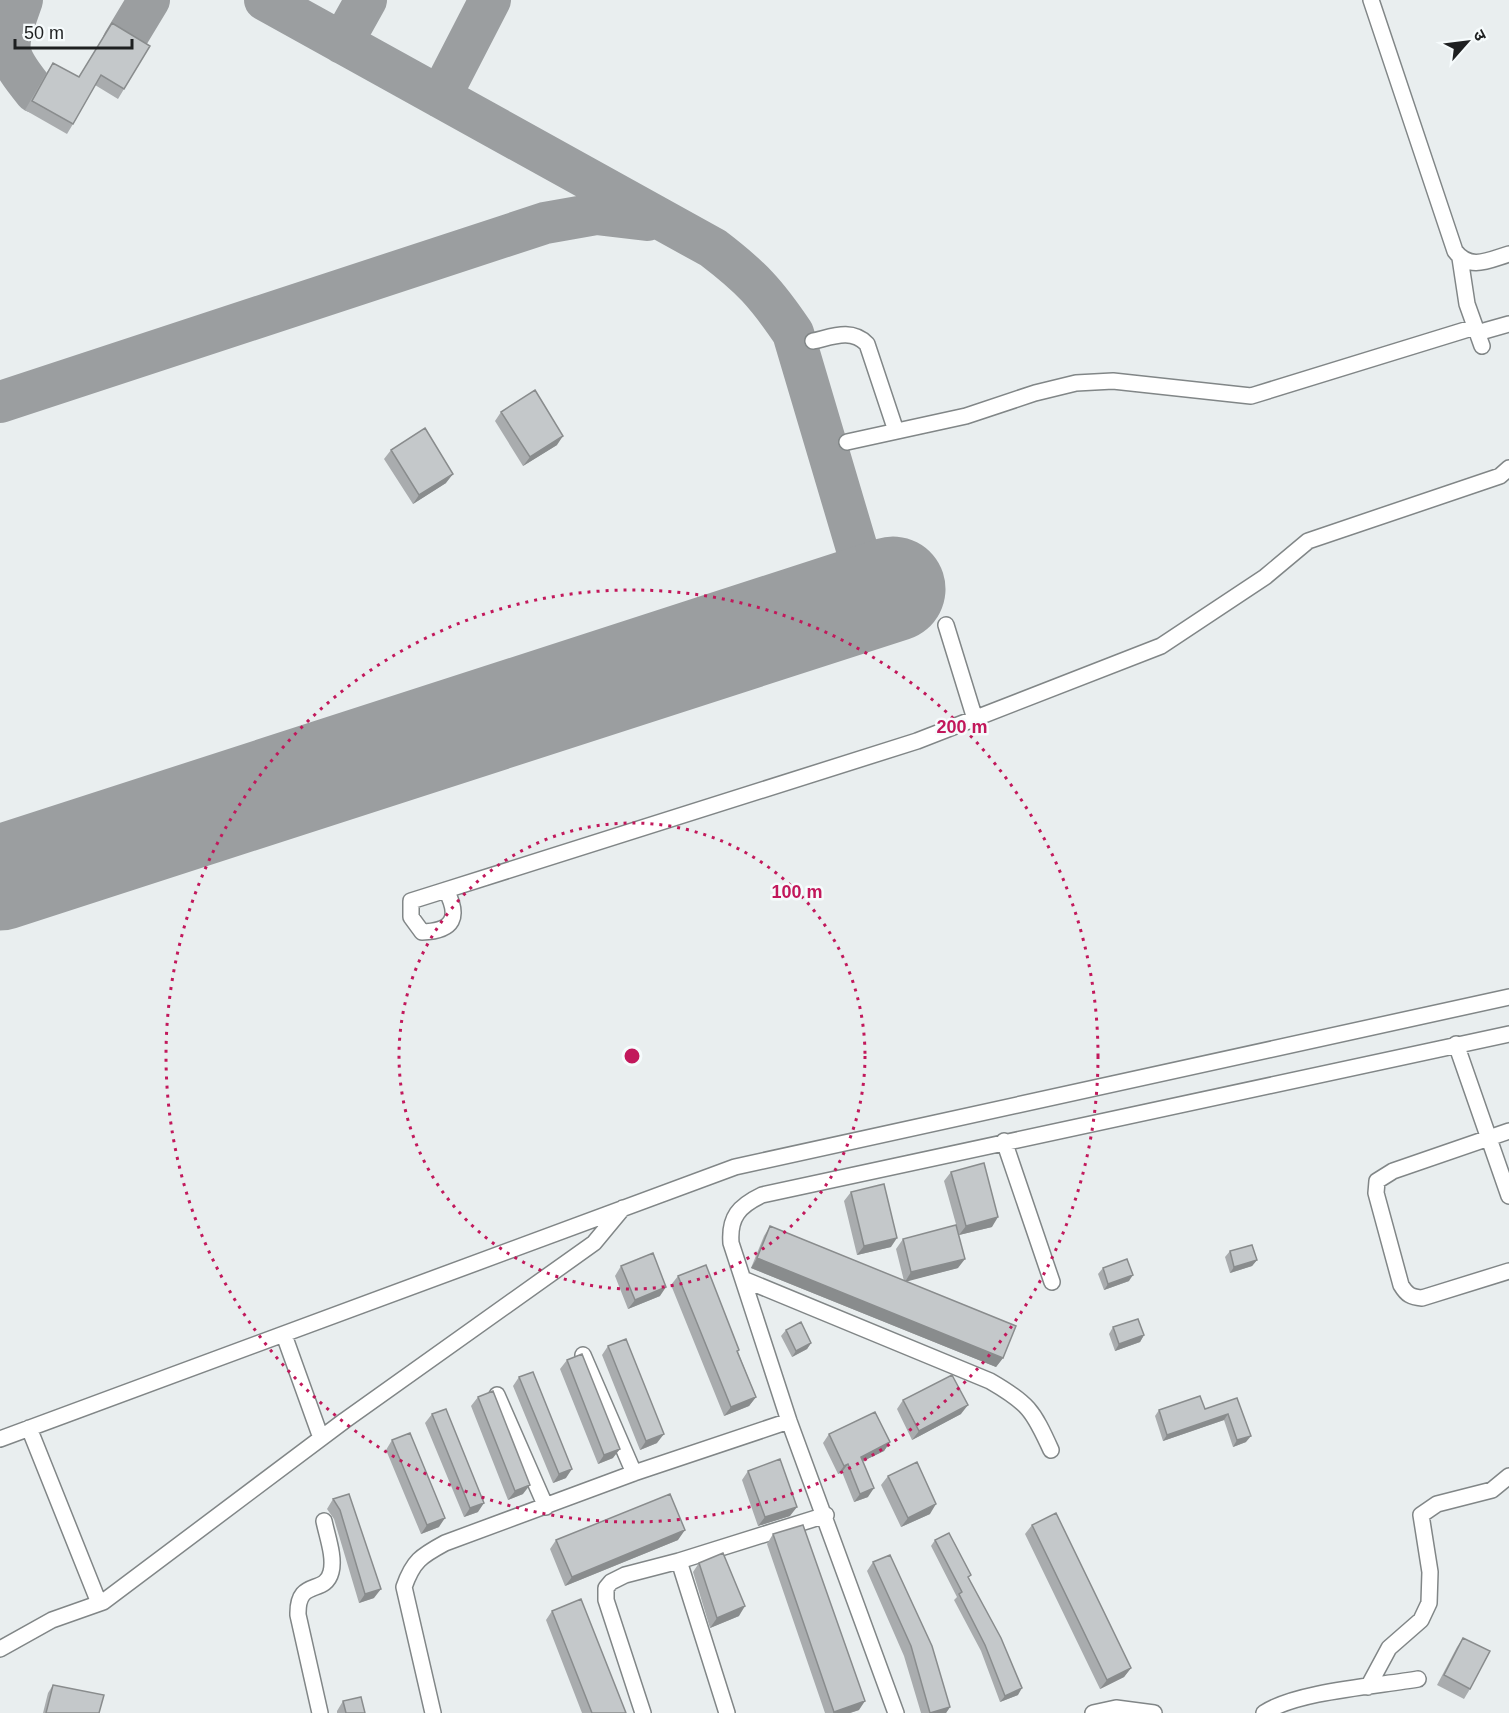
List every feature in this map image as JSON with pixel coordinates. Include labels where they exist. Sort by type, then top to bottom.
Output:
[{"type":"street","points":[[1371,0],[1449,241],[1460,258],[1467,304],[1478,336]]},
{"type":"street","points":[[1460,258],[1477,264],[1509,254]]},
{"type":"street","points":[[847,442],[966,416],[1035,393],[1076,383],[1113,381],[1251,396],[1478,336],[1509,324]]},
{"type":"street","points":[[813,341],[845,334],[859,336],[867,344],[896,432]]},
{"type":"street","points":[[446,890],[917,741],[1161,646],[1265,577],[1308,541],[1500,476],[1509,468]]},
{"type":"street","points":[[946,625],[975,719]]},
{"type":"street","points":[[0,1439],[735,1167],[1509,997]]},
{"type":"street","points":[[896,1713],[826,1515],[789,1421],[731,1243],[730,1227],[735,1214],[747,1202],[762,1195],[1004,1141],[1509,1034]]},
{"type":"street","points":[[1456,1044],[1509,1196]]},
{"type":"street","points":[[1509,1131],[1383,1175],[1377,1181],[1376,1193],[1401,1285],[1412,1297],[1422,1298],[1509,1271]]},
{"type":"street","points":[[1004,1141],[1052,1282]]},
{"type":"street","points":[[0,1649],[52,1620],[99,1603],[321,1438],[594,1243],[624,1207]]},
{"type":"street","points":[[743,1279],[990,1382],[1020,1399],[1032,1411],[1051,1450]]},
{"type":"street","points":[[284,1335],[321,1438]]},
{"type":"street","points":[[583,1355],[633,1473]]},
{"type":"street","points":[[497,1395],[546,1507]]},
{"type":"street","points":[[432,1713],[404,1587],[410,1569],[422,1556],[445,1543],[633,1473],[789,1421]]},
{"type":"street","points":[[29,1428],[99,1603]]},
{"type":"street","points":[[1368,1687],[1389,1648],[1421,1620],[1430,1603],[1430,1572],[1421,1515],[1437,1504],[1492,1490],[1509,1476]]},
{"type":"street","points":[[643,1713],[606,1600],[606,1588],[611,1582],[625,1575],[679,1561],[826,1515]]},
{"type":"street","points":[[320,1713],[298,1616],[298,1601],[304,1592],[328,1579],[331,1573],[332,1564],[324,1521]]},
{"type":"street","points":[[679,1561],[727,1713]]},
{"type":"street","points":[[1264,1713],[1284,1704],[1318,1695],[1418,1679]]},
{"type":"street","points":[[1092,1713],[1116,1708],[1154,1713]]},
{"type":"building","points":[[112,23],[150,46],[124,89],[101,75],[73,124],[32,101],[53,63],[79,77]]},
{"type":"building","points":[[535,390],[563,436],[530,457],[501,412]]},
{"type":"building","points":[[425,428],[453,474],[419,495],[391,450]]},
{"type":"building","points":[[984,1163],[998,1217],[966,1226],[951,1172]]},
{"type":"building","points":[[884,1184],[897,1238],[864,1246],[851,1192]]},
{"type":"building","points":[[956,1225],[965,1259],[911,1272],[903,1239]]},
{"type":"building","points":[[770,1226],[1016,1326],[1003,1358],[757,1258]]},
{"type":"building","points":[[1252,1245],[1257,1260],[1234,1267],[1230,1251]]},
{"type":"building","points":[[653,1253],[666,1287],[635,1300],[621,1266]]},
{"type":"building","points":[[1127,1259],[1133,1275],[1108,1284],[1103,1268]]},
{"type":"building","points":[[706,1265],[756,1397],[731,1407],[678,1276]]},
{"type":"building","points":[[1138,1319],[1144,1335],[1119,1344],[1113,1327]]},
{"type":"building","points":[[801,1322],[811,1343],[796,1351],[786,1330]]},
{"type":"building","points":[[626,1339],[664,1434],[646,1441],[608,1346]]},
{"type":"building","points":[[582,1354],[620,1449],[604,1455],[567,1360]]},
{"type":"building","points":[[533,1372],[572,1469],[559,1474],[519,1377]]},
{"type":"building","points":[[952,1375],[968,1405],[919,1431],[903,1400]]},
{"type":"building","points":[[493,1391],[530,1485],[515,1491],[478,1397]]},
{"type":"building","points":[[1200,1396],[1205,1409],[1237,1398],[1251,1436],[1237,1440],[1228,1414],[1167,1435],[1159,1410]]},
{"type":"building","points":[[446,1409],[484,1503],[470,1508],[432,1414]]},
{"type":"building","points":[[875,1412],[890,1442],[861,1457],[874,1488],[860,1494],[848,1464],[844,1466],[829,1434]]},
{"type":"building","points":[[410,1433],[445,1518],[427,1525],[392,1440]]},
{"type":"building","points":[[780,1459],[797,1507],[765,1517],[748,1471]]},
{"type":"building","points":[[917,1462],[936,1504],[908,1518],[888,1476]]},
{"type":"building","points":[[349,1494],[381,1589],[365,1594],[340,1510],[333,1499]]},
{"type":"building","points":[[670,1494],[685,1530],[572,1577],[556,1540]]},
{"type":"building","points":[[1056,1513],[1131,1668],[1107,1680],[1032,1525]]},
{"type":"building","points":[[803,1525],[865,1701],[834,1712],[773,1534]]},
{"type":"building","points":[[949,1533],[971,1575],[968,1577],[1001,1638],[1022,1688],[1005,1696],[985,1645],[959,1594],[962,1592],[935,1540]]},
{"type":"building","points":[[723,1553],[745,1606],[717,1618],[699,1563]]},
{"type":"building","points":[[890,1555],[932,1646],[950,1707],[930,1713],[911,1646],[873,1562]]},
{"type":"building","points":[[581,1599],[626,1713],[592,1713],[552,1611]]},
{"type":"building","points":[[1463,1638],[1490,1651],[1470,1689],[1444,1675]]},
{"type":"building","points":[[53,1685],[104,1695],[99,1713],[46,1713]]},
{"type":"building","points":[[361,1697],[365,1713],[346,1713],[343,1701]]},
{"type":"taxiway","points":[[22,0],[12,29],[10,49],[17,67],[35,92]]},
{"type":"taxiway","points":[[123,43],[149,0]]},
{"type":"taxiway","points":[[265,0],[713,248],[748,277],[766,296],[793,333],[871,596]]},
{"type":"taxiway","points":[[342,43],[366,0]]},
{"type":"taxiway","points":[[440,97],[490,0]]},
{"type":"taxiway","points":[[0,402],[545,223],[596,214],[647,220]]},
{"type":"runway","points":[[0,878],[893,589]]}]
